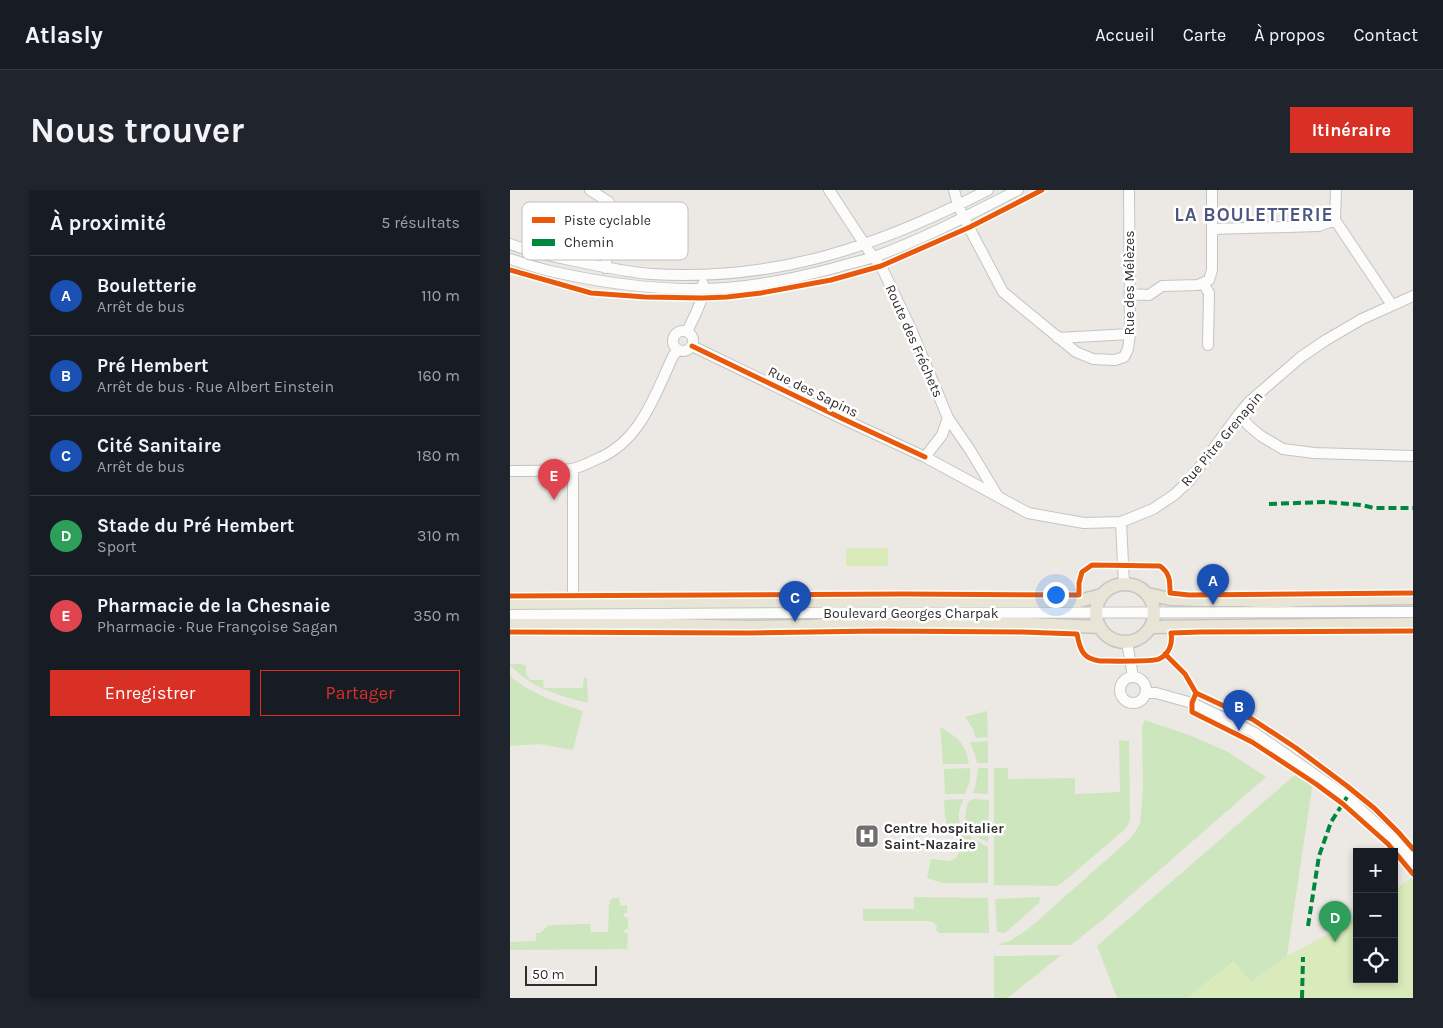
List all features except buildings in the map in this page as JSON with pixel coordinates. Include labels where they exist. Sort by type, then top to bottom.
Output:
[{"type":"main road","name":"Boulevard Georges Charpak","points":[[510,603],[810,600],[830,602],[1079,601],[1102,595],[1108,589],[1124,584]]},
{"type":"main road","points":[[1102,595],[1096,612],[1100,627],[1105,634],[1119,641],[1137,640],[1145,634],[1158,613],[1148,594],[1142,588],[1133,584],[1124,584]]},
{"type":"main road","points":[[1148,594],[1170,599],[1275,602],[1413,598]]},
{"type":"main road","name":"Boulevard Georges Charpak","points":[[510,625],[750,627],[1027,624],[1100,627]]},
{"type":"main road","points":[[1151,626],[1413,624]]},
{"type":"street","points":[[590,190],[609,202]]},
{"type":"street","name":"Route des Fréchets","points":[[829,190],[873,257],[881,266],[911,329],[948,418],[998,496]]},
{"type":"street","name":"Rue des Mélèzes","points":[[954,190],[958,206],[1003,292],[1076,352],[1093,359],[1115,360],[1124,357],[1128,349],[1130,334],[1129,190]]},
{"type":"street","points":[[570,260],[605,268],[650,274],[726,274],[767,269],[824,257],[865,244],[912,227],[988,190]]},
{"type":"street","points":[[510,258],[548,271],[610,283],[658,287],[726,288],[812,274],[873,257],[964,218],[1018,190]]},
{"type":"street","points":[[1130,294],[1149,295],[1162,286],[1198,285],[1209,280],[1212,270],[1212,190]]},
{"type":"street","points":[[1336,190],[1335,220],[1392,305]]},
{"type":"street","points":[[1213,229],[1319,226],[1335,220]]},
{"type":"street","points":[[510,244],[522,248]]},
{"type":"street","points":[[605,268],[606,260]]},
{"type":"street","points":[[687,332],[702,298],[704,288],[702,275]]},
{"type":"street","points":[[1203,283],[1209,294],[1208,345]]},
{"type":"street","name":"Rue Pitre Grenapin","points":[[1043,517],[1084,524],[1121,522],[1153,509],[1174,495],[1190,480],[1239,414],[1301,357],[1362,319],[1413,296]]},
{"type":"street","points":[[687,332],[693,340],[692,346],[684,351],[678,350],[674,344],[674,338],[678,333],[687,332]]},
{"type":"street","points":[[1058,338],[1130,334]]},
{"type":"street","name":"Rue des Sapins","points":[[692,346],[926,457],[1028,513],[1043,517]]},
{"type":"street","points":[[510,471],[573,469],[606,456],[630,437],[646,413],[672,356],[678,350]]},
{"type":"street","points":[[1239,414],[1261,436],[1283,449],[1314,453],[1413,456]]},
{"type":"street","points":[[926,457],[942,435],[948,418]]},
{"type":"street","points":[[573,469],[574,603]]},
{"type":"street","points":[[972,482],[981,469]]},
{"type":"street","points":[[1121,522],[1124,584]]},
{"type":"street","name":"Boulevard Georges Charpak","points":[[510,615],[1413,612]]},
{"type":"street","points":[[1127,642],[1133,677]]},
{"type":"street","points":[[1133,677],[1143,682],[1146,693],[1138,702],[1130,703],[1123,699],[1120,692],[1124,680],[1133,677]]},
{"type":"street","points":[[1146,693],[1156,693],[1192,703],[1255,734],[1348,797],[1395,841],[1413,861]]},
{"type":"green space","points":[[846,548],[888,548],[888,566],[846,566]]},
{"type":"green space","points":[[510,664],[526,666],[526,674],[530,680],[543,680],[544,688],[583,688],[584,678],[587,678],[588,703],[557,694],[536,685],[517,672]]},
{"type":"green space","points":[[510,676],[535,693],[583,711],[573,750],[539,744],[510,746]]},
{"type":"green space","points":[[987,711],[988,737],[976,738],[973,729],[965,717]]},
{"type":"green space","points":[[1145,720],[1192,736],[1228,752],[1266,777],[1100,922],[1071,945],[997,945],[1010,941],[1027,930],[1131,838],[1140,824],[1143,790],[1142,726]]},
{"type":"green space","points":[[940,727],[960,741],[966,751],[969,764],[943,764]]},
{"type":"green space","points":[[1119,740],[1129,741],[1130,819],[1123,831],[1057,886],[994,885],[994,768],[1008,768],[1008,781],[1009,779],[1075,778],[1075,794],[1120,792]]},
{"type":"green space","points":[[988,741],[988,763],[977,763],[970,742]]},
{"type":"green space","points":[[970,768],[970,781],[965,794],[945,794],[944,769]]},
{"type":"green space","points":[[978,768],[988,768],[988,794],[973,793]]},
{"type":"green space","points":[[1296,774],[1314,785],[1312,788],[1287,956],[1251,982],[1233,962],[1187,998],[1117,998],[1097,946]]},
{"type":"green space","points":[[964,799],[960,808],[960,823],[967,834],[988,847],[988,883],[942,883],[927,878],[931,859],[949,861],[956,858],[960,850],[960,844],[947,824],[944,800]]},
{"type":"green space","points":[[974,799],[989,800],[988,842],[975,835],[966,821],[966,808],[969,801]]},
{"type":"green space","points":[[1411,878],[1413,881],[1413,998],[1187,998],[1234,962],[1251,982],[1287,956],[1338,929],[1353,919],[1353,983],[1398,983],[1398,887]]},
{"type":"green space","points":[[914,897],[988,898],[989,933],[939,933],[936,930],[937,926],[930,921],[863,921],[863,909],[914,909]]},
{"type":"green space","points":[[1040,897],[1039,903],[1005,933],[997,932],[995,899]]},
{"type":"green space","points":[[619,898],[621,906],[627,905],[627,913],[624,913],[624,917],[628,918],[628,929],[625,929],[624,933],[628,933],[627,949],[510,950],[510,942],[536,941],[536,933],[540,933],[549,925],[590,924],[591,932],[608,932],[609,905],[610,900]]},
{"type":"green space","points":[[1061,955],[1008,998],[994,998],[994,956]]},
{"type":"marked path","points":[[1269,504],[1325,502],[1362,505],[1374,508],[1413,508]]},
{"type":"marked path","points":[[1308,926],[1319,856],[1331,822],[1347,797]]},
{"type":"marked path","points":[[1302,998],[1303,957]]},
{"type":"cycle path","points":[[510,270],[591,293],[645,297],[702,298],[761,293],[831,280],[881,266],[970,227],[1042,190]]},
{"type":"cycle path","points":[[692,346],[925,457]]},
{"type":"cycle path","points":[[510,596],[1079,595],[1079,583],[1082,572],[1092,565],[1160,566],[1166,571],[1169,578],[1170,593],[1189,595],[1413,593]]},
{"type":"cycle path","points":[[510,632],[750,633],[879,631],[1077,634],[1083,653],[1094,660],[1149,661],[1159,659],[1170,648],[1171,633],[1413,631]]},
{"type":"cycle path","points":[[1165,654],[1185,674],[1196,693],[1252,719],[1296,748],[1374,808],[1413,849]]},
{"type":"cycle path","points":[[1196,693],[1192,703],[1192,712],[1252,742],[1316,784],[1343,804],[1388,844],[1413,874]]},
{"type":"place","name":"Pharmacie de la Chesnaie","points":[[554,500]]},
{"type":"place","name":"Bouletterie","points":[[1213,605]]},
{"type":"place","name":"Cité Sanitaire","points":[[795,622]]},
{"type":"place","name":"Pré Hembert","points":[[1239,731]]},
{"type":"place","name":"Centre hospitalier Saint-Nazaire","points":[[867,836]]},
{"type":"place","name":"Stade du Pré Hembert","points":[[1335,942]]},
{"type":"district","name":"LA BOULETTERIE","points":[[1254,215]]}]
